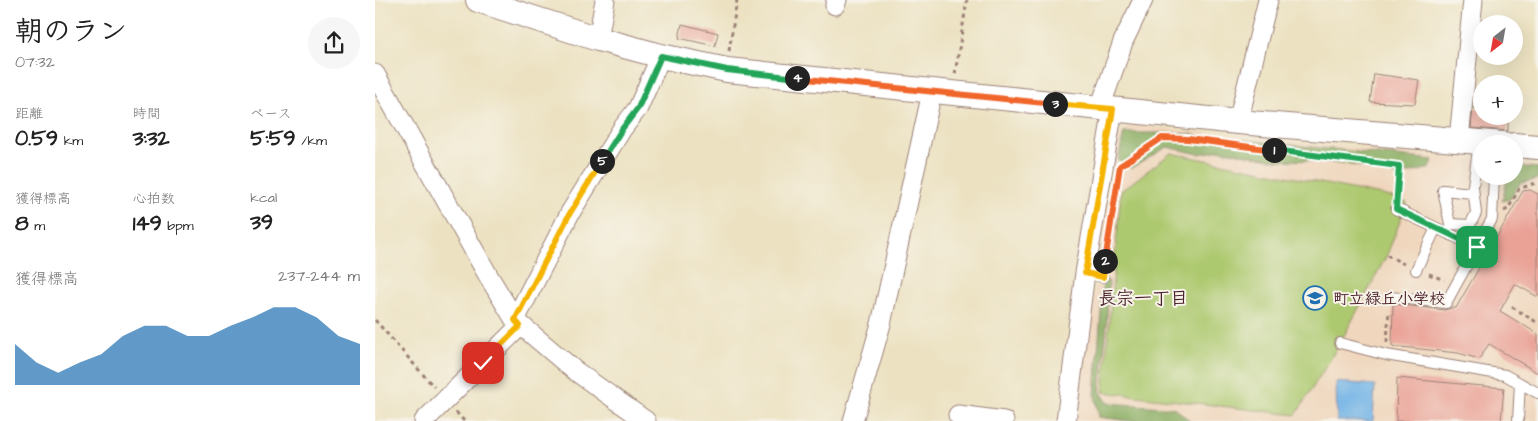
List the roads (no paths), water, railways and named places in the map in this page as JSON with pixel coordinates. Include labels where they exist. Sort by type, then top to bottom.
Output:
[{"type":"street","points":[[478,0],[598,39],[661,56],[727,70],[1237,122],[1473,141]]},
{"type":"street","points":[[598,39],[605,0]]},
{"type":"street","points":[[1066,421],[1094,275],[1106,109],[1123,42],[1143,0]]},
{"type":"street","points":[[1237,122],[1268,0]]},
{"type":"street","points":[[1473,0],[1483,135]]},
{"type":"street","points":[[424,421],[518,323],[570,213],[622,129],[638,108],[661,56]]},
{"type":"street","points":[[375,74],[489,277],[518,323],[574,370],[646,421]]},
{"type":"street","points":[[853,421],[943,93]]},
{"type":"street","points":[[1523,146],[1538,147]]},
{"type":"street","points":[[958,415],[1003,421]]},
{"type":"lane","points":[[1390,297],[1446,302],[1492,219],[1494,185]]},
{"type":"lane","points":[[1473,187],[1476,213],[1470,225],[1450,224],[1443,190],[1472,193],[1473,187]]},
{"type":"lane","points":[[1396,209],[1477,247]]},
{"type":"lane","points":[[1416,270],[1436,228]]},
{"type":"lane","points":[[1340,343],[1386,355],[1505,375],[1538,393]]},
{"type":"lane","points":[[1518,421],[1519,383]]},
{"type":"water","points":[[1336,382],[1375,385],[1373,421],[1337,421]]},
{"type":"place","name":"町立緑丘小学校","points":[[1315,298]]},
{"type":"district","name":"長宗一丁目","points":[[1143,298]]}]
